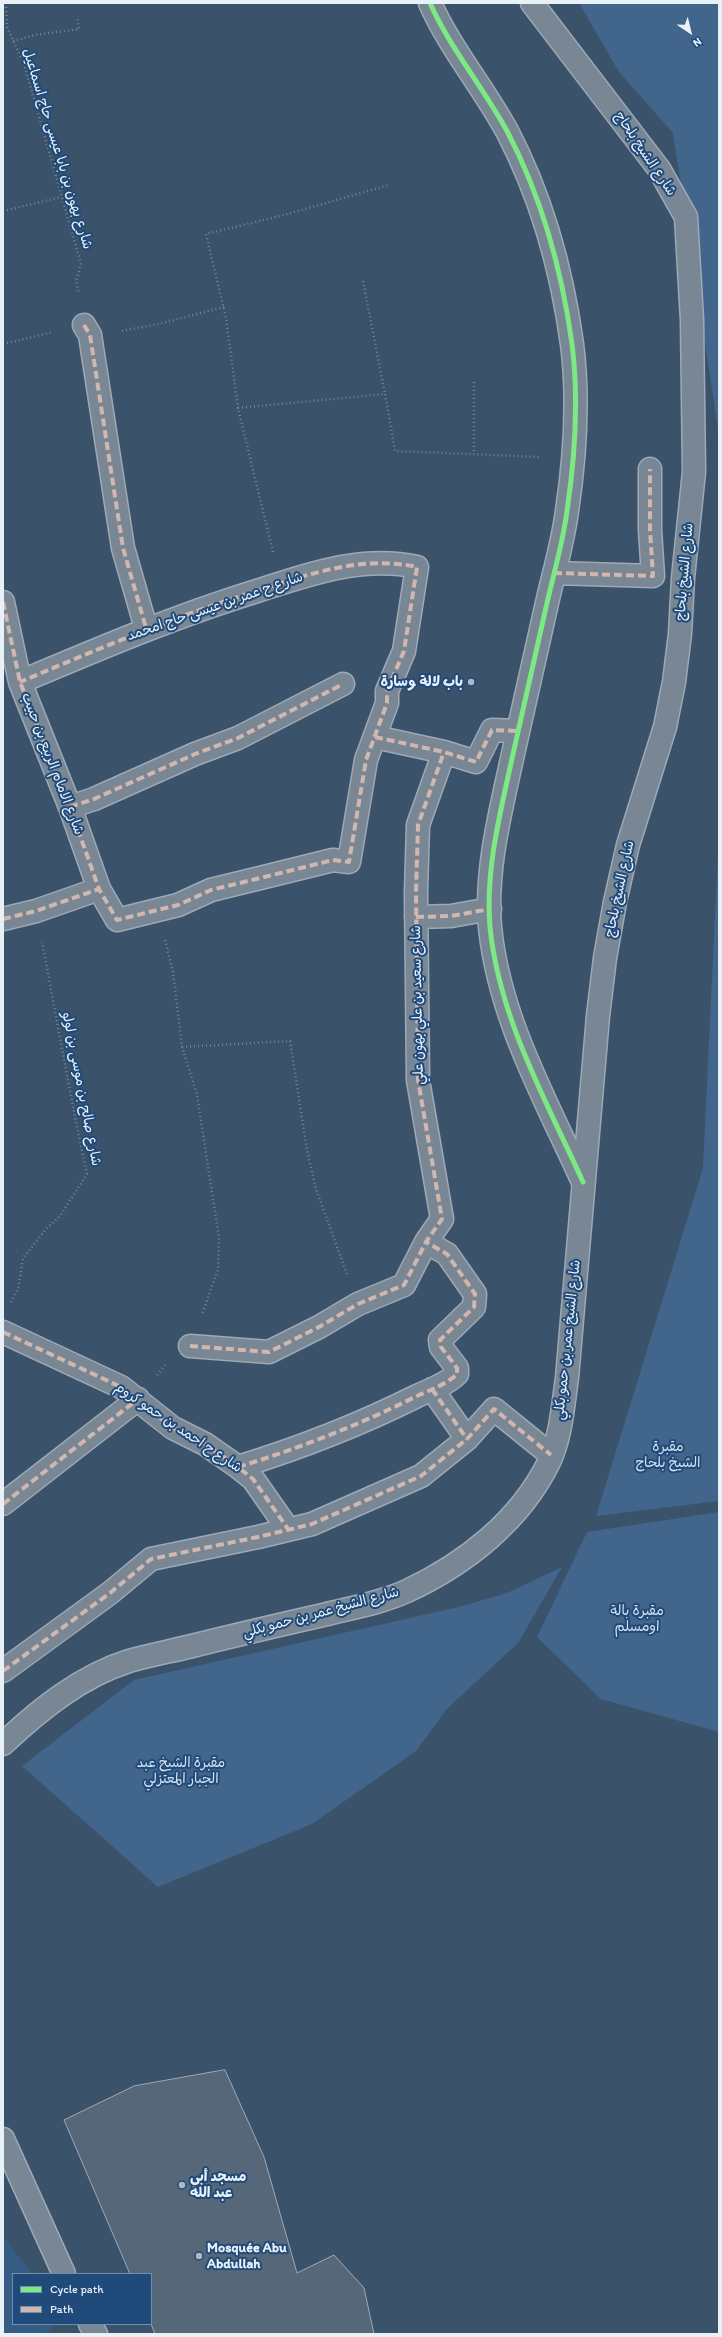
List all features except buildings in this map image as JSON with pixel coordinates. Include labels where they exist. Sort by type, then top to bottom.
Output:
[{"type":"street","points":[[430,3],[442,30],[477,80],[508,132],[531,183],[549,236],[563,291],[572,346],[575,402],[574,459],[567,515],[500,812],[492,867],[490,924],[496,972],[515,1031],[583,1182]]},
{"type":"street","name":"شارع الشيخ بلحاج","points":[[532,3],[659,169],[686,217],[691,305],[694,472],[683,578],[680,634],[674,682],[665,727],[628,845],[606,951],[598,1016],[583,1182]]},
{"type":"street","points":[[87,330],[123,548],[146,628]]},
{"type":"street","points":[[554,572],[653,576],[650,530],[650,469]]},
{"type":"street","name":"شارع ح عمر بن عيسى حاج امحمد","points":[[20,682],[146,628],[327,570],[360,564],[400,564],[417,567],[404,651],[387,691],[387,703],[375,737]]},
{"type":"street","name":"شارع الامام الربيع بن حبيب","points":[[3,602],[20,682],[70,807],[99,889],[117,920],[158,908]]},
{"type":"street","points":[[70,807],[94,799],[195,754],[238,738],[343,684]]},
{"type":"street","points":[[158,908],[178,905],[211,890],[333,860],[349,862],[366,760],[375,737],[444,752],[476,762],[492,730],[518,731]]},
{"type":"street","name":"شارع سعيد بن علي بهون علي","points":[[190,1346],[269,1352],[358,1304],[404,1285],[426,1242],[442,1219],[418,1080],[416,917],[418,825],[444,752]]},
{"type":"street","points":[[3,919],[36,911],[99,889]]},
{"type":"street","points":[[416,917],[451,916],[490,909]]},
{"type":"street","name":"شارع الشيخ عمر بن حمو بكلي","points":[[3,1744],[26,1722],[53,1702],[88,1679],[128,1661],[356,1607],[412,1588],[448,1569],[494,1535],[527,1500],[551,1455],[561,1422],[567,1378],[583,1182]]},
{"type":"street","points":[[238,1466],[288,1451],[337,1433],[432,1389],[457,1374],[457,1368],[441,1347],[440,1340],[474,1307],[476,1301],[473,1290],[447,1254],[426,1242]]},
{"type":"street","name":"شارع ح احمد بن حمو كروم","points":[[3,1332],[121,1387],[173,1428],[205,1444],[238,1466],[253,1479],[288,1529]]},
{"type":"street","points":[[432,1389],[468,1439]]},
{"type":"street","points":[[3,1504],[138,1399]]},
{"type":"street","points":[[3,1671],[110,1593],[151,1559],[312,1524],[421,1476],[468,1439],[494,1409],[551,1455]]},
{"type":"street","points":[[3,2140],[64,2273]]},
{"type":"street","points":[[91,2325],[96,2334]]},
{"type":"path","points":[[13,41],[35,35],[78,29],[77,16]]},
{"type":"path","points":[[280,584],[238,408],[224,306],[206,234],[284,215],[389,185]]},
{"type":"path","points":[[3,211],[60,197]]},
{"type":"path","points":[[363,281],[395,451],[474,453],[574,459]]},
{"type":"path","points":[[3,344],[87,330],[140,328],[224,306]]},
{"type":"path","points":[[474,382],[474,453]]},
{"type":"path","points":[[238,408],[384,394]]},
{"type":"path","points":[[138,1399],[173,1352],[190,1346],[218,1270],[219,1238],[197,1095],[182,1047],[173,972],[158,908]]},
{"type":"path","points":[[182,1047],[290,1041],[307,1150],[316,1189],[358,1304]]},
{"type":"shaded area","points":[[3,2236],[31,2273],[12,2273],[12,2325],[55,2325],[46,2334],[3,2334]]},
{"type":"green space","points":[[579,3],[719,3],[719,435],[673,133],[619,72]]},
{"type":"green space","name":"مقبرة الشيخ بلحاج","points":[[719,831],[719,1501],[596,1516],[703,1168]]},
{"type":"green space","name":"مقبرة بالة اومسلم","points":[[719,1512],[719,1732],[601,1699],[537,1637],[587,1532]]},
{"type":"green space","name":"مقبرة الشيخ عبد الجبار المعتزلي","points":[[562,1567],[518,1643],[447,1709],[416,1751],[312,1824],[158,1887],[22,1766],[134,1680],[459,1607],[507,1593]]},
{"type":"marked path","points":[[84,325],[90,335],[123,548],[146,628]]},
{"type":"marked path","points":[[554,573],[653,576],[650,530],[650,469]]},
{"type":"marked path","points":[[3,602],[20,682],[70,807],[99,889],[117,920],[178,905],[211,890],[333,860],[349,862],[366,760],[387,703],[387,691],[404,651],[417,567],[376,563],[336,568],[296,578],[167,622],[20,682]]},
{"type":"marked path","points":[[70,807],[94,799],[195,754],[238,738],[343,684]]},
{"type":"marked path","points":[[375,737],[444,752],[476,762],[492,730],[518,731]]},
{"type":"marked path","points":[[190,1346],[269,1352],[319,1327],[358,1304],[404,1285],[426,1242],[442,1219],[418,1080],[416,892],[418,825],[444,752]]},
{"type":"marked path","points":[[3,919],[36,911],[99,889]]},
{"type":"marked path","points":[[416,917],[451,916],[490,909]]},
{"type":"marked path","points":[[238,1467],[307,1444],[373,1417],[448,1381],[457,1374],[457,1368],[441,1347],[440,1340],[474,1307],[475,1294],[447,1254],[426,1242]]},
{"type":"marked path","points":[[3,1332],[121,1387],[173,1428],[205,1444],[253,1479],[288,1529]]},
{"type":"marked path","points":[[432,1389],[467,1439]]},
{"type":"marked path","points":[[3,1504],[138,1399]]},
{"type":"marked path","points":[[3,1671],[110,1593],[151,1559],[258,1537],[312,1524],[421,1476],[467,1439],[494,1409],[551,1455]]},
{"type":"cycle path","points":[[430,3],[447,36],[507,131],[530,181],[540,208],[556,262],[568,317],[572,344],[576,407],[574,449],[567,511],[561,546],[499,818],[492,862],[489,905],[490,927],[495,961],[503,994],[526,1058],[583,1182]]},
{"type":"place","name":"باب لالة وسارة","points":[[471,682]]},
{"type":"place","name":"مسجد أبي عبد الله","points":[[182,2185]]},
{"type":"place","name":"Mosquée Abu Abdullah","points":[[199,2256]]}]
